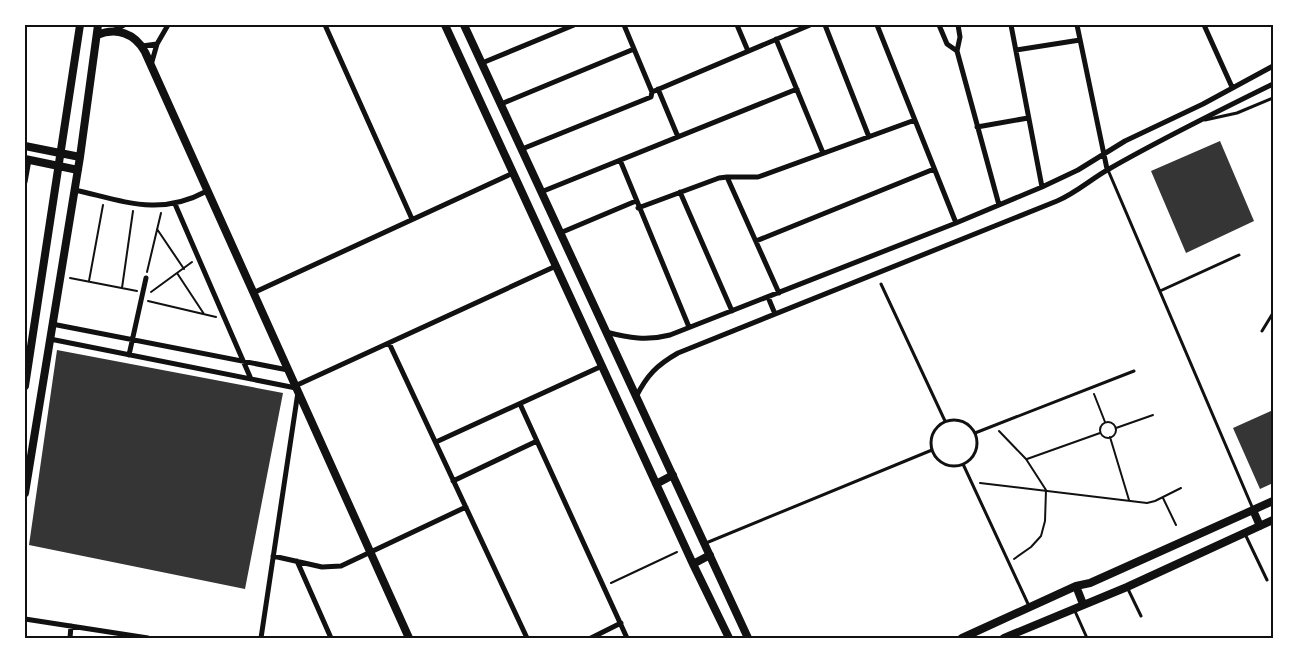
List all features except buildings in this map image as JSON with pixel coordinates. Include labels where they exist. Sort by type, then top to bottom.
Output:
[{"type":"street","points":[[25,386],[80,25]]},
{"type":"street","points":[[25,493],[75,190],[98,25]]},
{"type":"street","points":[[96,35],[113,31],[124,25]]},
{"type":"street","points":[[151,66],[157,44],[168,25]]},
{"type":"street","points":[[325,25],[412,220]]},
{"type":"street","points":[[445,25],[693,564],[729,638]]},
{"type":"street","points":[[464,25],[748,638]]},
{"type":"street","points":[[482,63],[574,25]]},
{"type":"street","points":[[624,25],[678,137]]},
{"type":"street","points":[[736,25],[748,52]]},
{"type":"street","points":[[522,149],[649,98],[655,91],[810,25]]},
{"type":"street","points":[[825,25],[869,137]]},
{"type":"street","points":[[877,25],[956,223]]},
{"type":"street","points":[[939,25],[947,44],[956,51]]},
{"type":"street","points":[[958,25],[960,37],[956,51],[999,205]]},
{"type":"street","points":[[1011,25],[1042,187]]},
{"type":"street","points":[[1077,25],[1107,170]]},
{"type":"street","points":[[1204,25],[1232,87]]},
{"type":"street","points":[[113,31],[129,35],[142,46],[409,638]]},
{"type":"street","points":[[776,39],[823,154]]},
{"type":"street","points":[[1016,50],[1080,40]]},
{"type":"street","points":[[142,46],[157,44]]},
{"type":"street","points":[[501,104],[634,49]]},
{"type":"street","points":[[606,332],[627,338],[649,339],[670,335],[956,223],[1078,170],[1125,141],[1193,109],[1273,66]]},
{"type":"street","points":[[471,81],[487,74]]},
{"type":"street","points":[[636,397],[649,375],[667,359],[690,348],[1057,201],[1080,190],[1107,170],[1199,120],[1273,84]]},
{"type":"street","points":[[541,192],[797,89]]},
{"type":"street","points":[[977,127],[1028,118]]},
{"type":"street","points":[[638,208],[711,180],[727,176],[758,177],[915,120]]},
{"type":"street","points":[[25,146],[80,157]]},
{"type":"street","points":[[25,182],[27,159],[78,170]]},
{"type":"street","points":[[620,160],[638,208],[689,328]]},
{"type":"street","points":[[756,241],[934,170]]},
{"type":"street","points":[[253,293],[513,173]]},
{"type":"street","points":[[727,176],[778,292]]},
{"type":"street","points":[[75,190],[134,204],[162,206],[186,201],[207,191]]},
{"type":"street","points":[[680,192],[732,311]]},
{"type":"street","points":[[560,233],[636,201]]},
{"type":"street","points":[[175,204],[251,380]]},
{"type":"street","points":[[50,340],[296,389],[389,342],[556,266]]},
{"type":"street","points":[[129,355],[146,278]]},
{"type":"street","points":[[768,297],[775,314]]},
{"type":"street","points":[[52,324],[288,370]]},
{"type":"street","points":[[389,342],[527,638]]},
{"type":"street","points":[[436,442],[602,366]]},
{"type":"street","points":[[261,638],[296,389]]},
{"type":"street","points":[[520,404],[628,638]]},
{"type":"street","points":[[25,435],[34,436]]},
{"type":"street","points":[[454,481],[537,441]]},
{"type":"street","points":[[656,484],[673,475]]},
{"type":"street","points":[[962,638],[1076,586],[1090,583],[1273,501]]},
{"type":"street","points":[[273,556],[334,567],[347,564],[466,507]]},
{"type":"street","points":[[1253,510],[1260,526]]},
{"type":"street","points":[[1004,638],[1127,587],[1273,520]]},
{"type":"street","points":[[693,564],[710,555]]},
{"type":"street","points":[[297,561],[331,638]]},
{"type":"street","points":[[1076,586],[1083,604]]},
{"type":"street","points":[[25,620],[148,638]]},
{"type":"street","points":[[591,638],[621,624]]},
{"type":"street","points":[[70,638],[71,626]]},
{"type":"lane","points":[[1199,120],[1237,113],[1273,98]]},
{"type":"lane","points":[[1107,170],[1253,510]]},
{"type":"lane","points":[[1160,291],[1239,256]]},
{"type":"lane","points":[[881,284],[945,421]]},
{"type":"lane","points":[[1262,331],[1273,313]]},
{"type":"lane","points":[[974,433],[1134,371]]},
{"type":"lane","points":[[945,421],[962,421],[972,428],[974,433],[977,440],[974,454],[963,464],[948,465],[941,462],[932,450],[932,436],[939,425],[945,421]]},
{"type":"lane","points":[[704,544],[932,450]]},
{"type":"lane","points":[[963,464],[1030,607]]},
{"type":"lane","points":[[1245,533],[1267,580]]},
{"type":"lane","points":[[1127,587],[1141,616]]},
{"type":"lane","points":[[1074,609],[1087,638]]},
{"type":"path","points":[[89,281],[105,197]]},
{"type":"path","points":[[122,288],[134,204]]},
{"type":"path","points":[[146,278],[162,206]]},
{"type":"path","points":[[157,228],[184,268]]},
{"type":"path","points":[[141,299],[198,258]]},
{"type":"path","points":[[177,273],[204,314]]},
{"type":"path","points":[[60,276],[142,292]]},
{"type":"path","points":[[141,299],[224,319]]},
{"type":"path","points":[[1092,387],[1105,422]]},
{"type":"path","points":[[1116,428],[1153,415]]},
{"type":"path","points":[[1105,422],[1111,422],[1116,428],[1115,433],[1110,437],[1104,437],[1100,433],[1100,427],[1105,422]]},
{"type":"path","points":[[994,426],[1026,459],[1046,490],[1045,521],[1041,536],[1031,548],[1009,562]]},
{"type":"path","points":[[1026,459],[1100,433]]},
{"type":"path","points":[[1110,437],[1129,500]]},
{"type":"path","points":[[972,483],[1147,502],[1180,488]]},
{"type":"path","points":[[1162,497],[1176,525]]},
{"type":"path","points":[[604,587],[686,548]]}]
